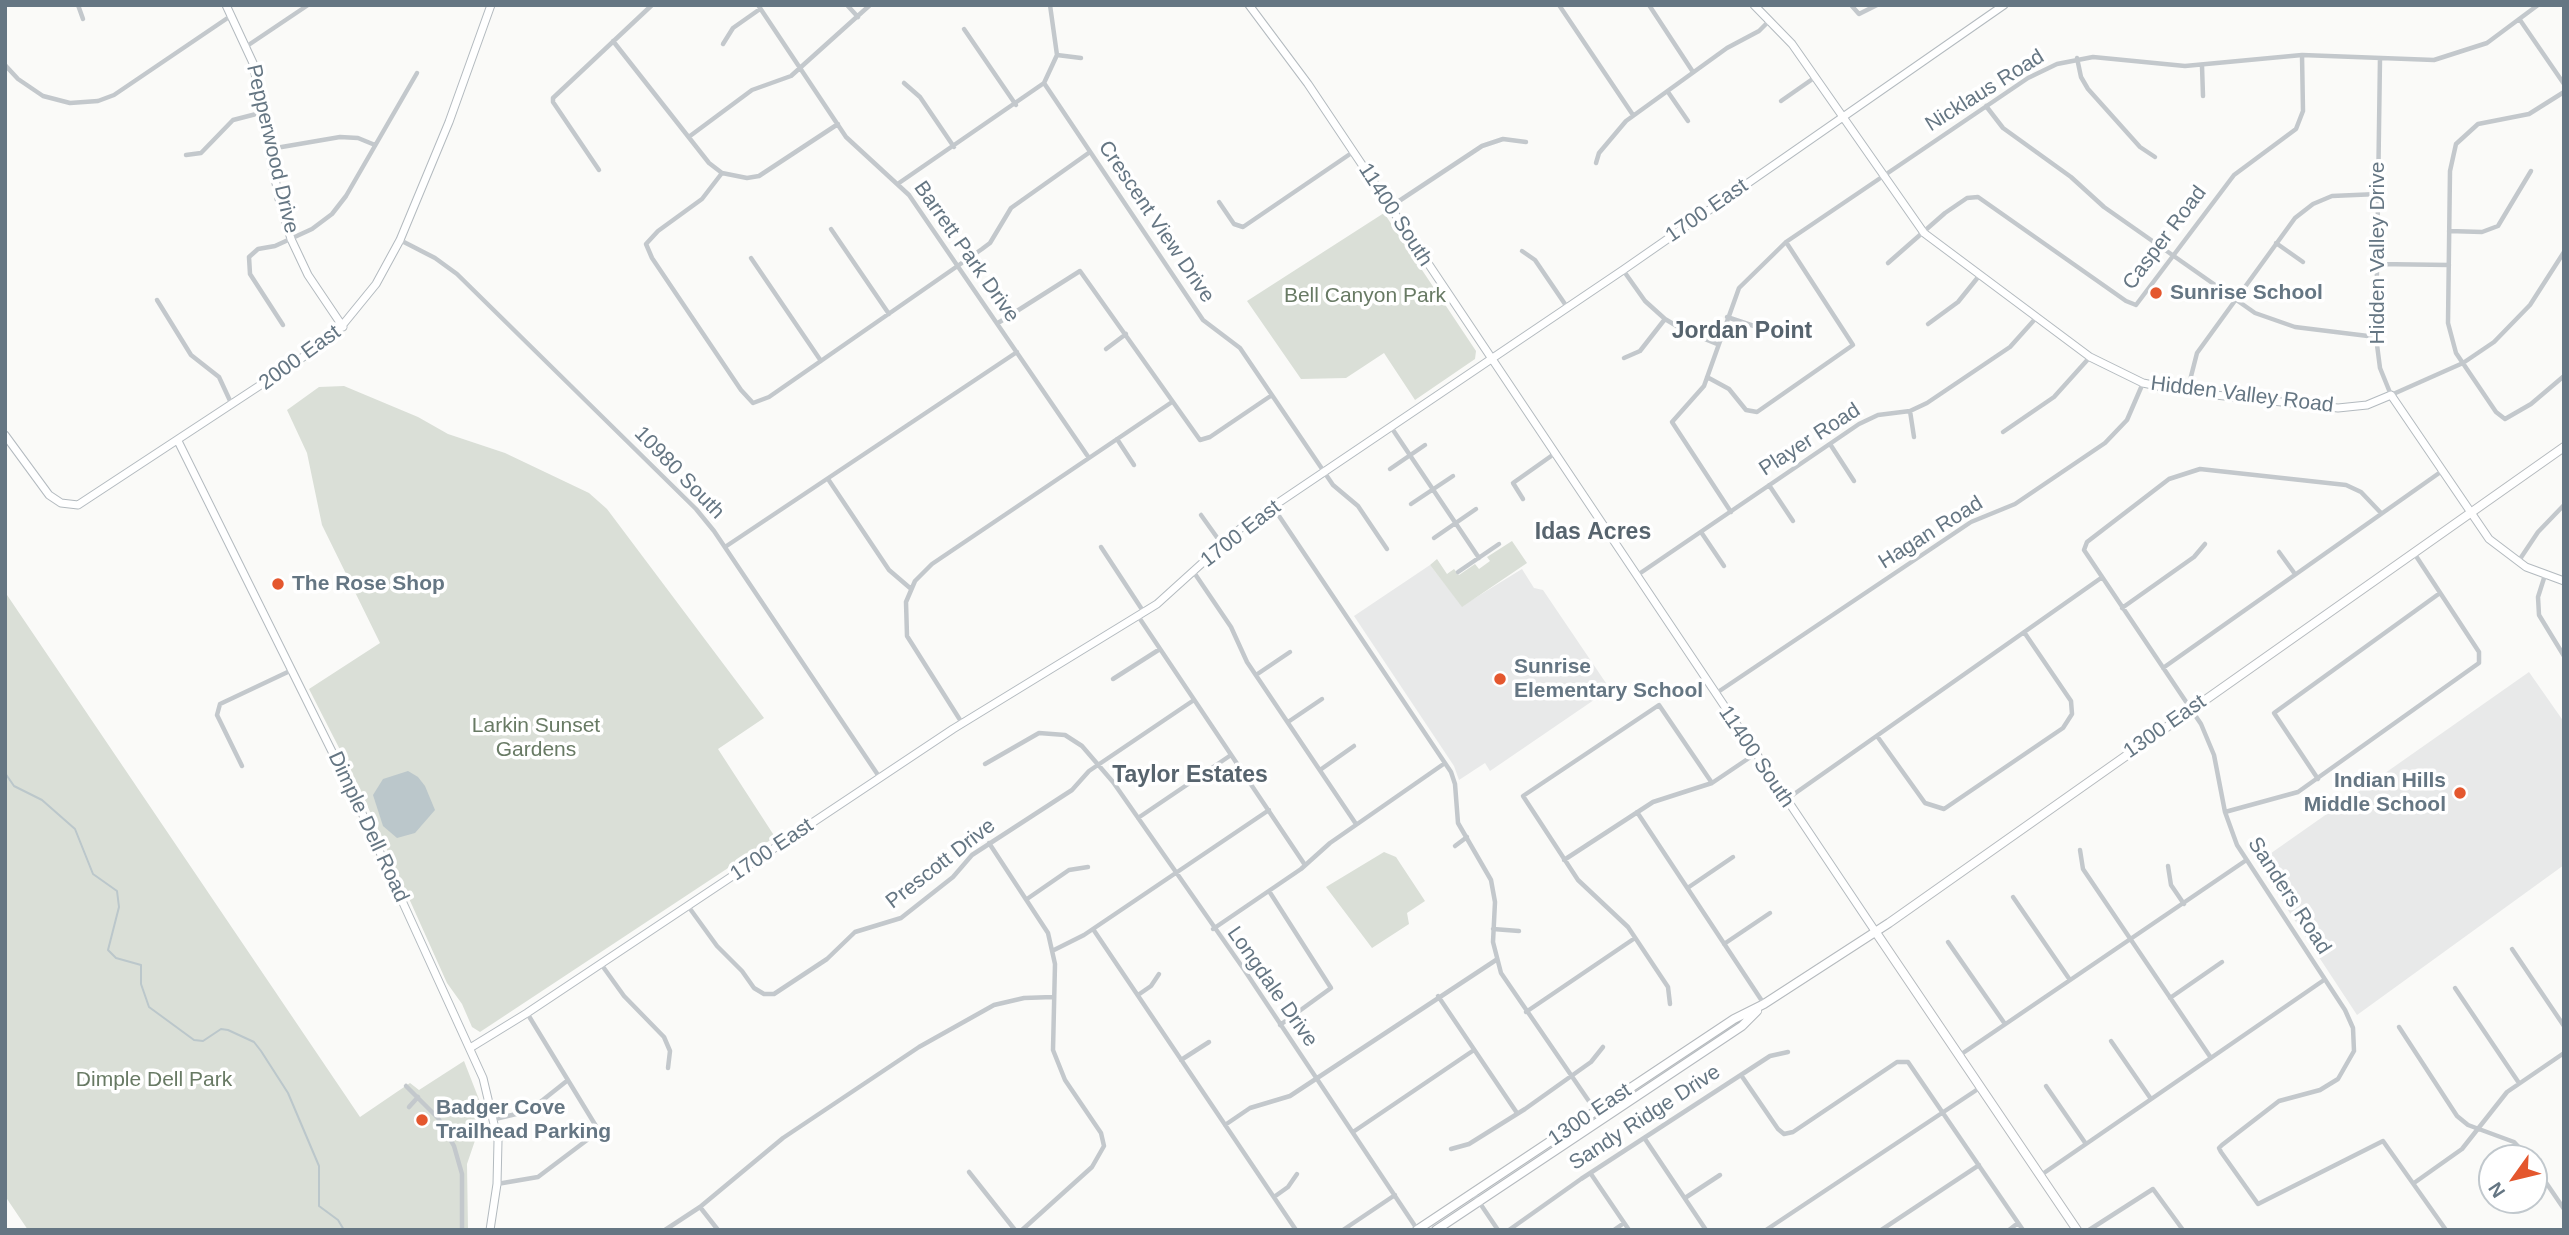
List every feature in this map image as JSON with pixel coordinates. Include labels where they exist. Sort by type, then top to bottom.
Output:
[{"type":"main road","name":"1300 East","points":[[1417,1230],[1734,1019],[1765,1004],[1875,931],[2469,511],[2564,447]]},
{"type":"main road","name":"11400 South","points":[[1875,931],[2077,1230]]},
{"type":"main road","name":"1300 East","points":[[1436,1230],[1742,1026],[1765,1004]]},
{"type":"street","points":[[78,5],[83,19]]},
{"type":"street","name":"Pepperwood Drive","points":[[226,5],[247,46],[264,111],[291,239],[308,275],[343,327]]},
{"type":"street","points":[[247,46],[308,5]]},
{"type":"street","name":"2000 East","points":[[5,435],[41,485],[61,503],[72,505],[86,502],[323,345],[343,327],[376,284],[400,240],[449,122],[491,5]]},
{"type":"street","points":[[599,170],[553,102],[557,93],[652,5]]},
{"type":"street","points":[[848,5],[858,17]]},
{"type":"street","points":[[690,136],[752,90],[791,76],[870,5]]},
{"type":"street","points":[[898,184],[1016,105],[1044,83],[1056,55],[1050,5]]},
{"type":"street","name":"11400 South","points":[[1248,5],[1308,84],[1714,695],[1875,931]]},
{"type":"street","points":[[1559,5],[1633,115]]},
{"type":"street","points":[[1649,5],[1693,72]]},
{"type":"street","name":"Hidden Valley Road","points":[[1754,5],[1770,19],[1814,78],[1924,233],[2090,357],[2143,383],[2187,392],[2339,408],[2367,405],[2463,363],[2513,324],[2530,305],[2564,253]]},
{"type":"street","points":[[1851,5],[1859,14],[1877,5]]},
{"type":"street","name":"1700 East","points":[[470,1048],[527,1013],[962,723],[1141,614],[1170,594],[1221,544],[1273,507],[1623,270],[2004,5]]},
{"type":"street","name":"Nicklaus Road","points":[[1731,512],[1672,422],[1700,393],[1727,317],[1743,283],[1786,242],[2037,73],[2077,58],[2104,57],[2202,66],[2302,55],[2416,61],[2451,57],[2487,43],[2538,5]]},
{"type":"street","points":[[723,44],[733,28],[759,7]]},
{"type":"street","name":"Barrett Park Drive","points":[[759,7],[857,150],[898,184],[959,266],[1089,458]]},
{"type":"street","points":[[5,65],[18,79],[43,96],[70,103],[98,101],[114,95],[232,15]]},
{"type":"street","points":[[1596,163],[1599,153],[1633,115],[1727,48],[1759,31],[1770,19]]},
{"type":"street","points":[[2520,20],[2564,84]]},
{"type":"street","points":[[964,29],[1016,105]]},
{"type":"street","points":[[613,41],[709,163],[722,173],[747,178],[759,176],[838,124]]},
{"type":"street","points":[[1056,55],[1081,58]]},
{"type":"street","name":"Casper Road","points":[[1924,233],[1962,201],[1973,197],[1983,198],[2126,301],[2136,305],[2234,175],[2296,129],[2303,111],[2302,55]]},
{"type":"street","points":[[2077,58],[2081,77],[2088,89],[2146,153],[2155,157]]},
{"type":"street","name":"Hidden Valley Drive","points":[[2380,58],[2376,337],[2380,368],[2391,395],[2469,511],[2496,546],[2518,563],[2564,581]]},
{"type":"street","points":[[2202,66],[2203,96]]},
{"type":"street","points":[[284,325],[250,274],[247,262],[258,248],[291,239],[318,226],[332,214],[417,73]]},
{"type":"street","points":[[1781,101],[1814,78]]},
{"type":"street","points":[[904,83],[920,97],[954,147]]},
{"type":"street","name":"Crescent View Drive","points":[[1044,83],[1199,314],[1240,348],[1324,473],[1337,490],[1358,506],[1387,549]]},
{"type":"street","points":[[1668,92],[1688,121]]},
{"type":"street","points":[[2564,92],[2529,114],[2488,120],[2462,136],[2450,162],[2448,334],[2463,363],[2496,412],[2505,419],[2531,404],[2564,376]]},
{"type":"street","points":[[1986,106],[2003,128],[2071,177],[2104,206],[2235,299],[2281,324],[2376,337]]},
{"type":"street","points":[[186,155],[201,153],[233,120],[264,111]]},
{"type":"street","points":[[270,149],[348,136],[375,145]]},
{"type":"street","points":[[1389,207],[1482,146],[1503,139],[1526,142]]},
{"type":"street","points":[[722,173],[702,199],[658,231],[646,244],[652,258],[741,390],[753,403],[769,397],[990,243],[1005,215],[1019,201],[1090,152]]},
{"type":"street","points":[[1219,202],[1234,224],[1243,227],[1353,152]]},
{"type":"street","points":[[2449,231],[2482,232],[2498,226],[2530,171]]},
{"type":"street","points":[[2187,392],[2197,354],[2295,218],[2319,201],[2346,194],[2378,194]]},
{"type":"street","points":[[831,229],[889,314]]},
{"type":"street","points":[[1888,263],[1924,233]]},
{"type":"street","name":"10980 South","points":[[400,240],[435,258],[457,274],[696,509],[725,547],[880,778]]},
{"type":"street","points":[[1707,377],[1729,389],[1746,410],[1757,412],[1853,345],[1786,242]]},
{"type":"street","points":[[2276,243],[2303,262]]},
{"type":"street","points":[[1522,251],[1535,260],[1567,307]]},
{"type":"street","points":[[751,258],[821,361]]},
{"type":"street","points":[[2377,264],[2449,265]]},
{"type":"street","points":[[1623,270],[1645,300],[1665,319],[1695,336],[1717,344]]},
{"type":"street","points":[[998,323],[1080,271],[1200,440],[1210,437],[1272,395]]},
{"type":"street","points":[[1928,324],[1958,302],[1979,276]]},
{"type":"street","points":[[158,300],[191,355],[219,377],[232,405]]},
{"type":"street","points":[[1727,317],[1757,327]]},
{"type":"street","name":"Player Road","points":[[1636,576],[1868,419],[1910,411],[1927,403],[1998,356],[2036,318]]},
{"type":"street","points":[[1624,358],[1640,351],[1665,319]]},
{"type":"street","points":[[1106,349],[1126,334]]},
{"type":"street","points":[[725,547],[1017,352]]},
{"type":"street","points":[[2003,432],[2054,397],[2090,357]]},
{"type":"street","name":"Hagan Road","points":[[1714,695],[1971,522],[2015,504],[2105,443],[2127,420],[2143,383]]},
{"type":"street","points":[[962,723],[918,658],[907,636],[904,614],[911,589],[932,564],[1172,402]]},
{"type":"street","points":[[1910,411],[1914,436]]},
{"type":"street","points":[[1391,427],[1479,558]]},
{"type":"street","points":[[1117,439],[1134,465]]},
{"type":"street","name":"Dimple Dell Road","points":[[178,441],[356,800],[470,1048],[495,1119],[497,1184],[490,1230]]},
{"type":"street","points":[[1830,444],[1854,481]]},
{"type":"street","points":[[1390,469],[1425,445]]},
{"type":"street","points":[[1522,499],[1513,483],[1554,454]]},
{"type":"street","name":"Sanders Road","points":[[2381,513],[2361,492],[2346,485],[2200,469],[2169,479],[2084,547],[2101,578],[2192,709],[2214,755],[2225,812],[2245,862],[2353,1028],[2354,1051],[2345,1071],[2320,1090],[2292,1095],[2279,1101],[2219,1148],[2258,1204],[2380,1142],[2387,1144],[2414,1183]]},
{"type":"street","points":[[2163,668],[2442,471]]},
{"type":"street","points":[[1412,504],[1453,476]]},
{"type":"street","points":[[828,479],[889,570],[911,589]]},
{"type":"street","points":[[1769,485],[1793,521]]},
{"type":"street","points":[[2518,563],[2538,532],[2564,505]]},
{"type":"street","points":[[1273,507],[1445,763],[1455,785],[1456,817],[1491,880],[1495,902],[1493,929],[1496,960],[1526,1012],[1596,1111]]},
{"type":"street","points":[[1434,538],[1476,509]]},
{"type":"street","points":[[1201,514],[1221,544]]},
{"type":"street","points":[[1701,532],[1724,566]]},
{"type":"street","points":[[1458,572],[1499,544]]},
{"type":"street","points":[[2122,608],[2194,557],[2205,544]]},
{"type":"street","points":[[1101,547],[1160,649],[1306,865]]},
{"type":"street","points":[[2225,812],[2287,797],[2318,779],[2479,663],[2479,652],[2413,551]]},
{"type":"street","points":[[2279,552],[2295,574]]},
{"type":"street","points":[[1193,571],[1231,627],[1256,675],[1356,824]]},
{"type":"street","points":[[2545,575],[2538,597],[2539,615],[2564,656]]},
{"type":"street","points":[[1786,800],[2101,578]]},
{"type":"street","points":[[2318,779],[2274,713],[2441,593]]},
{"type":"street","points":[[1877,736],[1922,799],[1933,807],[1944,808],[2063,728],[2070,719],[2073,708],[2067,693],[2024,632]]},
{"type":"street","points":[[1113,679],[1160,649]]},
{"type":"street","points":[[1256,675],[1290,652]]},
{"type":"street","points":[[242,766],[217,715],[220,705],[292,670]]},
{"type":"street","points":[[1288,722],[1322,699]]},
{"type":"street","name":"Prescott Drive","points":[[688,906],[717,946],[743,971],[754,988],[764,994],[774,994],[827,959],[855,932],[901,918],[920,900],[947,883],[967,859],[1072,790],[1098,764],[1194,700]]},
{"type":"street","points":[[1670,1004],[1668,987],[1635,938],[1622,920],[1578,880],[1523,796],[1658,705],[1712,783]]},
{"type":"street","name":"Longdale Drive","points":[[985,764],[1027,737],[1047,732],[1074,740],[1098,764],[1317,1078],[1417,1230]]},
{"type":"street","points":[[1320,770],[1354,746]]},
{"type":"street","points":[[1564,860],[1637,812],[1661,799],[1712,783],[1755,754]]},
{"type":"street","points":[[1138,818],[1231,755]]},
{"type":"street","points":[[1213,929],[1306,865],[1356,824],[1445,763]]},
{"type":"street","points":[[1054,950],[1093,929],[1269,810]]},
{"type":"street","points":[[1637,812],[1765,1004]]},
{"type":"street","points":[[1455,846],[1467,838]]},
{"type":"street","points":[[989,843],[1043,923],[1054,950],[1052,1039],[1056,1060],[1098,1128],[1104,1146],[1092,1167],[1022,1230]]},
{"type":"street","points":[[2080,850],[2083,869],[2211,1058]]},
{"type":"street","points":[[1689,887],[1733,857]]},
{"type":"street","points":[[1960,1056],[2245,862]]},
{"type":"street","points":[[2168,866],[2171,884],[2184,904]]},
{"type":"street","points":[[1027,899],[1069,870],[1088,867]]},
{"type":"street","points":[[1269,891],[1331,988],[1280,1025]]},
{"type":"street","points":[[2013,897],[2070,980]]},
{"type":"street","points":[[1724,944],[1770,913]]},
{"type":"street","points":[[1093,929],[1296,1230]]},
{"type":"street","points":[[1493,929],[1519,931]]},
{"type":"street","points":[[1526,1012],[1635,938]]},
{"type":"street","points":[[1948,942],[2005,1024]]},
{"type":"street","points":[[2512,949],[2564,1026]]},
{"type":"street","points":[[1225,1125],[1250,1108],[1284,1100],[1496,960]]},
{"type":"street","points":[[2170,998],[2222,962]]},
{"type":"street","points":[[601,964],[624,996],[664,1037],[670,1051],[668,1068]]},
{"type":"street","points":[[1138,995],[1151,986],[1159,974]]},
{"type":"street","points":[[2040,1176],[2324,980]]},
{"type":"street","points":[[2455,989],[2519,1083]]},
{"type":"street","points":[[1438,996],[1517,1113]]},
{"type":"street","points":[[666,1230],[700,1207],[783,1138],[919,1047],[994,1005],[1024,998],[1053,997]]},
{"type":"street","points":[[497,1184],[538,1177],[599,1131],[527,1013]]},
{"type":"street","points":[[2399,1027],[2457,1116],[2479,1129],[2516,1144]]},
{"type":"street","points":[[2111,1041],[2151,1099]]},
{"type":"street","points":[[1181,1060],[1209,1042]]},
{"type":"street","points":[[1451,1149],[1469,1144],[1517,1113],[1591,1062],[1603,1047]]},
{"type":"street","points":[[1353,1132],[1475,1050]]},
{"type":"street","points":[[1741,1075],[1770,1056],[1788,1052]]},
{"type":"street","points":[[2446,1230],[2414,1183],[2462,1149],[2498,1101],[2519,1083],[2564,1053]]},
{"type":"street","name":"Sandy Ridge Drive","points":[[1509,1230],[1741,1075],[1784,1134],[1793,1132],[1900,1060],[1912,1065],[1943,1112]]},
{"type":"street","points":[[495,1119],[529,1111],[568,1080]]},
{"type":"street","points":[[406,1086],[438,1118],[459,1160],[463,1189],[462,1230]]},
{"type":"street","points":[[2046,1086],[2086,1144]]},
{"type":"street","points":[[1766,1230],[1981,1087]]},
{"type":"street","points":[[409,1107],[418,1097]]},
{"type":"street","points":[[1943,1112],[2023,1230]]},
{"type":"street","points":[[1645,1139],[1706,1230]]},
{"type":"street","points":[[1881,1230],[1979,1165]]},
{"type":"street","points":[[969,1172],[1015,1230]]},
{"type":"street","points":[[1274,1197],[1288,1187],[1297,1174]]},
{"type":"street","points":[[1591,1174],[1629,1230]]},
{"type":"street","points":[[1685,1198],[1720,1175]]},
{"type":"street","points":[[2548,1186],[2564,1209]]},
{"type":"street","points":[[2089,1230],[2153,1189],[2183,1230]]},
{"type":"street","points":[[1473,1193],[1498,1230]]},
{"type":"street","points":[[1343,1230],[1395,1195]]},
{"type":"street","points":[[700,1207],[718,1230]]},
{"type":"street","points":[[1614,1230],[1624,1223]]},
{"type":"street","points":[[2008,1230],[2018,1223]]},
{"type":"shaded area","name":"Sunrise Elementary School","points":[[1430,565],[1462,606],[1522,569],[1534,588],[1543,590],[1610,689],[1490,771],[1485,763],[1459,780],[1454,766],[1354,616]]},
{"type":"shaded area","name":"Indian Hills Middle School","points":[[2529,672],[2564,722],[2564,865],[2357,1015],[2257,863]]},
{"type":"shaded area","points":[[408,771],[418,777],[425,786],[435,810],[415,833],[397,838],[383,826],[373,795],[383,779]]},
{"type":"green space","name":"Bell Canyon Park","points":[[1384,213],[1476,351],[1475,359],[1415,400],[1384,353],[1346,378],[1301,379],[1247,301]]},
{"type":"green space","name":"Larkin Sunset Gardens","points":[[344,386],[418,417],[448,434],[505,453],[589,493],[607,509],[764,718],[718,749],[775,837],[480,1032],[472,1027],[462,1004],[447,983],[358,785],[309,689],[380,643],[322,525],[307,453],[287,410],[319,387]]},
{"type":"green space","points":[[1512,541],[1527,563],[1462,607],[1430,565],[1437,559],[1447,574],[1454,569],[1459,575],[1475,564],[1479,569],[1490,561],[1487,557]]},
{"type":"green space","name":"Dimple Dell Park","points":[[5,592],[360,1117],[410,1083],[419,1090],[464,1061],[480,1102],[482,1120],[467,1164],[468,1230],[28,1230],[5,1196]]},
{"type":"green space","points":[[1384,852],[1396,857],[1425,901],[1407,913],[1409,924],[1372,948],[1326,887]]},
{"type":"waterway","points":[[5,773],[14,786],[42,800],[75,829],[93,874],[117,891],[119,907],[108,950],[116,958],[141,965],[141,984],[149,1007],[194,1040],[203,1041],[221,1029],[228,1030],[254,1042],[261,1051],[288,1093],[319,1166],[319,1206],[338,1220],[344,1230]]},
{"type":"place","name":"Sunrise School","points":[[2156,293]]},
{"type":"place","name":"The Rose Shop","points":[[278,584]]},
{"type":"place","name":"Sunrise Elementary School","points":[[1500,679]]},
{"type":"place","name":"Indian Hills Middle School","points":[[2460,793]]},
{"type":"place","name":"Badger Cove Trailhead Parking","points":[[422,1120]]},
{"type":"district","name":"Jordan Point","points":[[1742,332]]},
{"type":"district","name":"Idas Acres","points":[[1593,533]]},
{"type":"district","name":"Taylor Estates","points":[[1190,776]]}]
